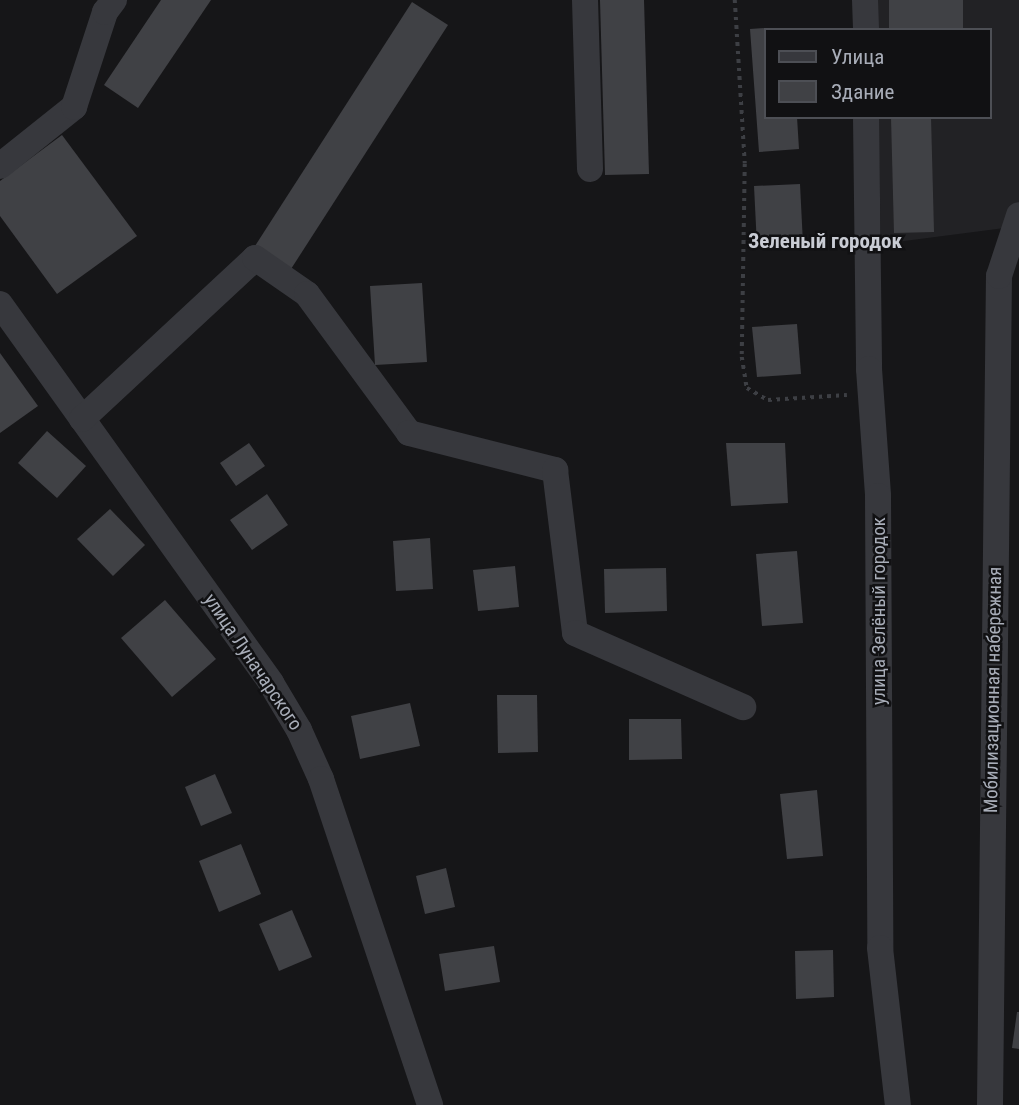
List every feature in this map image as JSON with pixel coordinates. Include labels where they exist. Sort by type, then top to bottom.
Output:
[{"type":"street","points":[[0,166],[74,107],[106,12],[114,0]]},
{"type":"street","points":[[585,0],[590,169]]},
{"type":"street","points":[[865,0],[866,28]]},
{"type":"street","name":"улица Зелёный городок","points":[[866,119],[870,398],[878,496],[880,948],[898,1105]]},
{"type":"street","name":"Мобилизационная набережная","points":[[989,1105],[999,276],[1019,215]]},
{"type":"street","points":[[82,419],[255,258],[307,294],[409,433],[555,470],[575,633],[743,707]]},
{"type":"street","name":"улица Луначарского","points":[[0,304],[271,683],[303,738],[321,779],[430,1105]]},
{"type":"path","points":[[735,0],[745,164],[742,357],[747,388],[768,400],[857,394],[870,398]]},
{"type":"shaded area","points":[[876,0],[1019,0],[1019,226],[881,244],[878,119],[991,119],[991,28],[876,28]]},
{"type":"building","points":[[161,0],[211,0],[138,108],[104,85]]},
{"type":"building","points":[[600,0],[644,0],[649,174],[605,175]]},
{"type":"building","points":[[889,0],[963,0],[963,28],[889,28]]},
{"type":"building","points":[[412,2],[448,25],[291,269],[255,246]]},
{"type":"building","points":[[764,28],[764,119],[797,119],[799,149],[759,152],[750,29]]},
{"type":"building","points":[[891,119],[931,119],[934,232],[894,233]]},
{"type":"building","points":[[62,135],[137,236],[57,294],[0,216],[0,181]]},
{"type":"building","points":[[800,184],[803,244],[757,246],[754,186]]},
{"type":"building","points":[[422,283],[427,362],[375,365],[370,286]]},
{"type":"building","points":[[797,324],[801,374],[757,377],[752,327]]},
{"type":"building","points":[[0,353],[38,406],[0,433]]},
{"type":"building","points":[[47,431],[86,466],[57,498],[18,463]]},
{"type":"building","points":[[249,443],[265,466],[236,486],[220,463]]},
{"type":"building","points":[[726,443],[785,443],[788,503],[731,506]]},
{"type":"building","points":[[267,494],[288,525],[252,550],[230,520]]},
{"type":"building","points":[[110,509],[145,545],[113,576],[77,539]]},
{"type":"building","points":[[430,538],[433,589],[396,591],[393,541]]},
{"type":"building","points":[[797,551],[803,623],[762,626],[756,554]]},
{"type":"building","points":[[515,566],[519,607],[478,611],[473,570]]},
{"type":"building","points":[[666,568],[667,611],[605,613],[604,569]]},
{"type":"building","points":[[165,600],[216,659],[172,697],[121,638]]},
{"type":"building","points":[[497,695],[537,695],[538,752],[498,753]]},
{"type":"building","points":[[410,703],[420,746],[360,759],[351,716]]},
{"type":"building","points":[[629,719],[681,719],[682,759],[629,760]]},
{"type":"building","points":[[215,774],[232,813],[201,826],[185,787]]},
{"type":"building","points":[[817,790],[823,856],[787,859],[780,794]]},
{"type":"building","points":[[241,844],[261,894],[219,912],[199,861]]},
{"type":"building","points":[[446,868],[455,907],[425,914],[416,876]]},
{"type":"building","points":[[292,910],[312,957],[279,971],[259,924]]},
{"type":"building","points":[[494,946],[500,982],[445,991],[439,954]]},
{"type":"building","points":[[833,950],[834,997],[796,999],[795,951]]},
{"type":"building","points":[[1019,1012],[1019,1049],[1012,1048]]},
{"type":"district","name":"Зеленый городок","points":[[825,241]]}]
